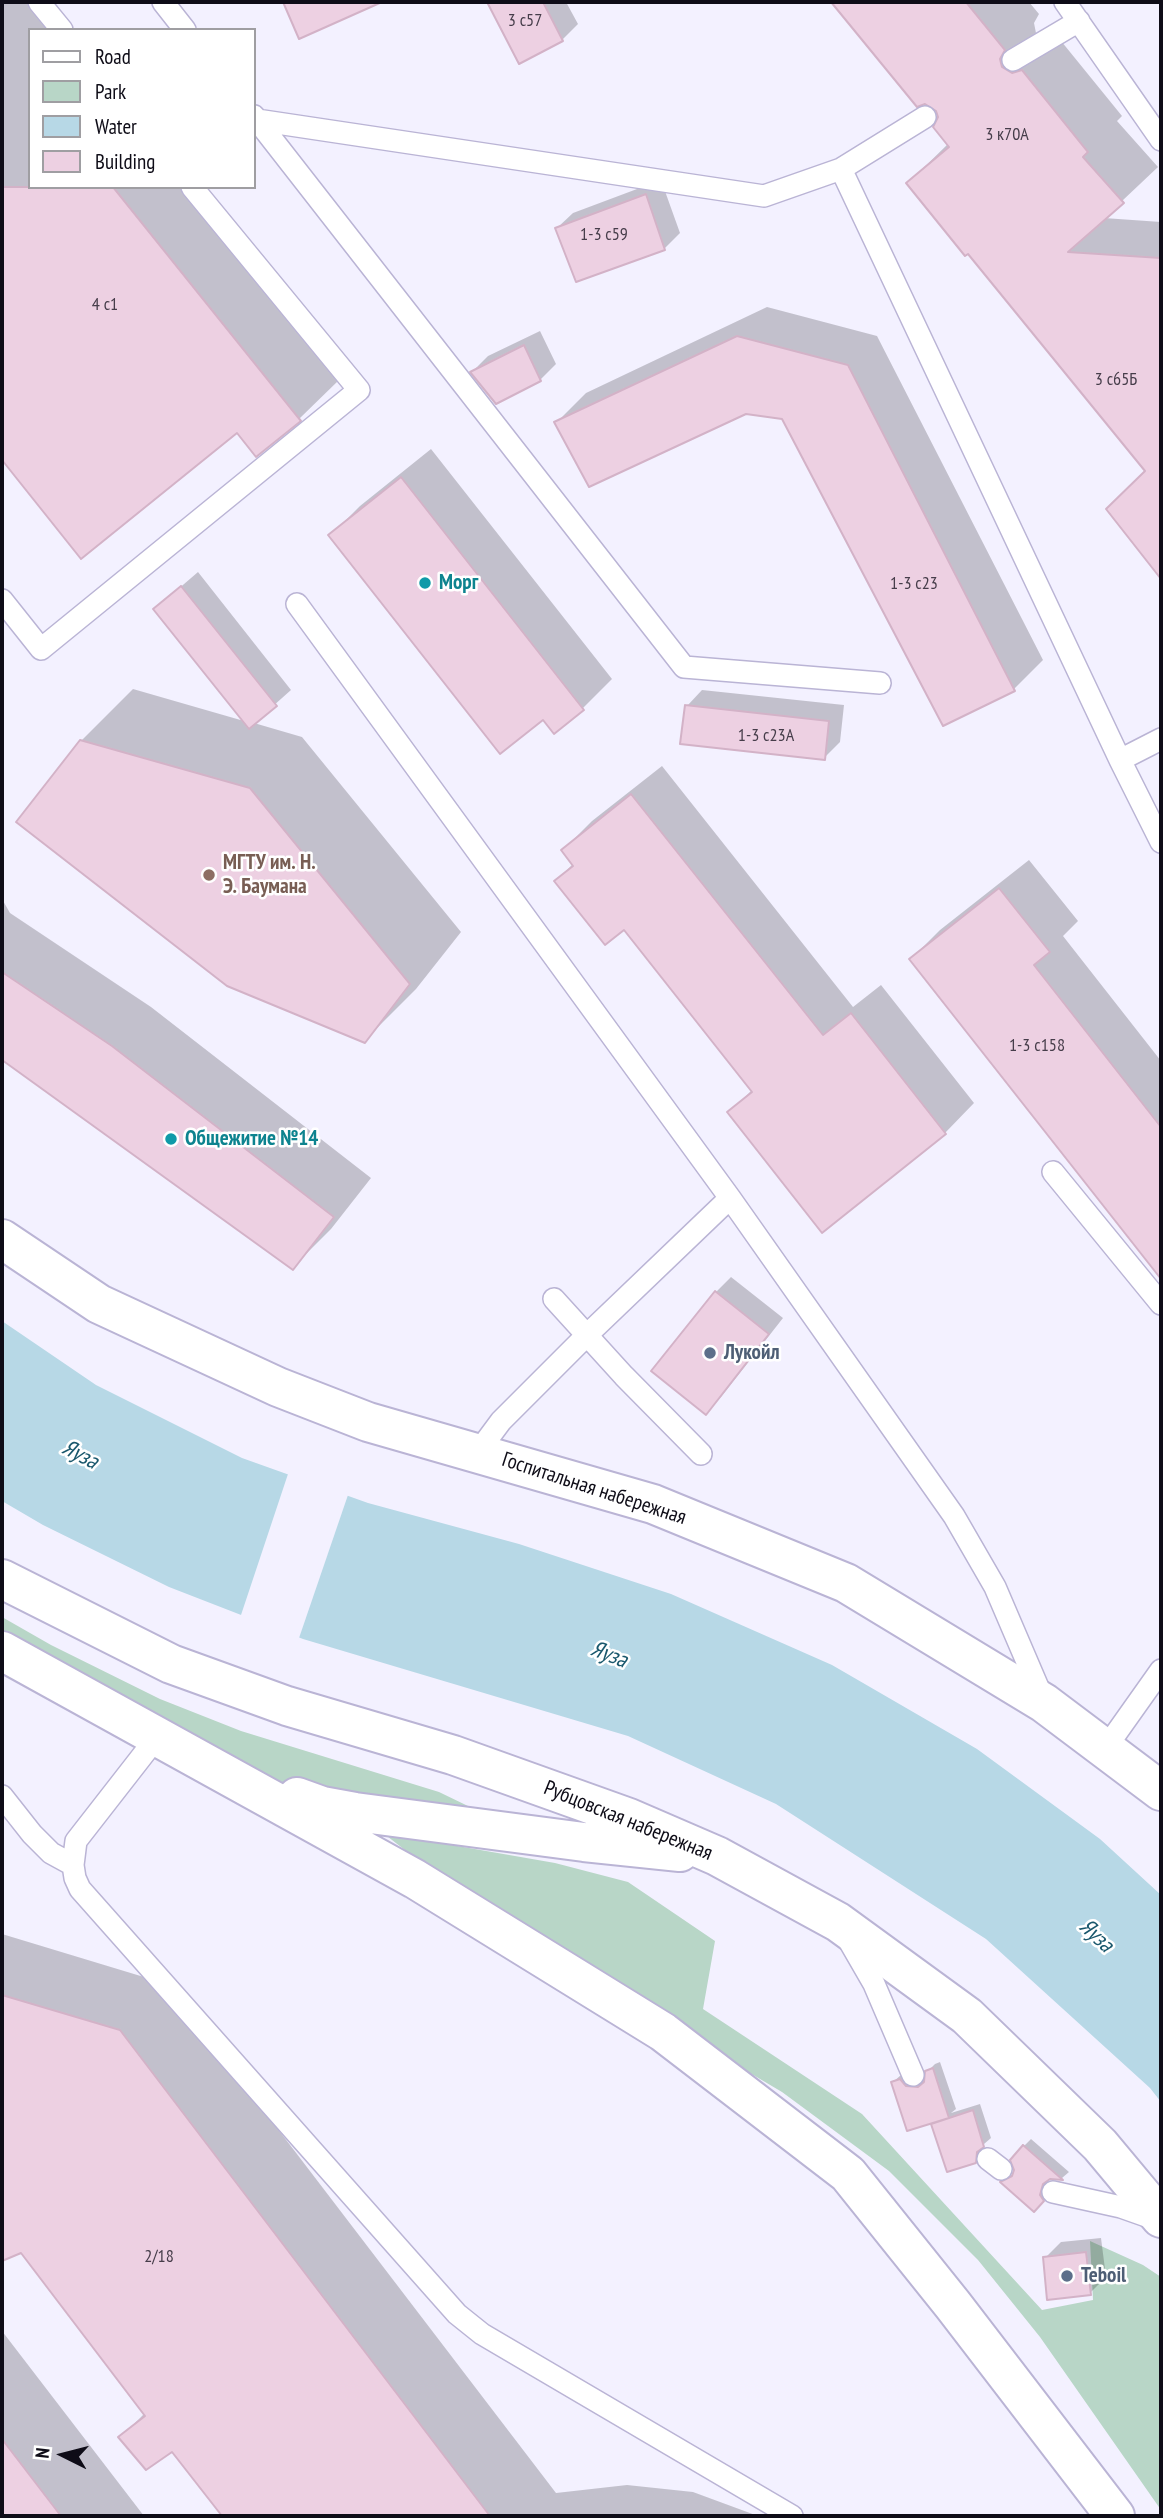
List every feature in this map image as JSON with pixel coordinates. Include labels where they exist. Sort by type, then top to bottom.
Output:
[{"type":"main road","name":"Госпитальная набережная","points":[[2,1239],[99,1304],[278,1387],[368,1422],[653,1504],[846,1583],[1044,1703],[1161,1791]]},
{"type":"main road","name":"Рубцовская набережная","points":[[2,1579],[172,1664],[287,1706],[453,1755],[629,1818],[717,1856],[838,1922],[967,2016],[1101,2145],[1161,2220]]},
{"type":"main road","points":[[2,1651],[415,1879],[663,2032],[848,2174],[953,2305],[1115,2516]]},
{"type":"main road","points":[[215,1768],[322,1806],[355,1812],[584,1842],[717,1856]]},
{"type":"lane","points":[[39,2],[60,28]]},
{"type":"lane","points":[[163,2],[183,28]]},
{"type":"lane","points":[[1065,2],[1161,141]]},
{"type":"lane","points":[[1013,60],[1079,21]]},
{"type":"lane","points":[[256,118],[764,196],[841,169],[925,117]]},
{"type":"lane","points":[[256,118],[684,667],[880,683]]},
{"type":"lane","points":[[841,169],[1161,842]]},
{"type":"lane","points":[[2,600],[41,649],[359,390],[194,189]]},
{"type":"lane","points":[[297,604],[730,1198],[954,1516],[995,1587],[1044,1703]]},
{"type":"lane","points":[[1120,760],[1161,739]]},
{"type":"lane","points":[[1053,1172],[1161,1304]]},
{"type":"lane","points":[[478,1452],[501,1421],[730,1198]]},
{"type":"lane","points":[[554,1299],[624,1376],[701,1454]]},
{"type":"lane","points":[[1105,1749],[1161,1670]]},
{"type":"lane","points":[[157,1737],[76,1841],[73,1865],[80,1889],[457,2314],[482,2334],[792,2516]]},
{"type":"lane","points":[[2,1796],[32,1835],[51,1853],[73,1865]]},
{"type":"lane","points":[[838,1922],[874,1984],[913,2075]]},
{"type":"lane","points":[[1053,2192],[1121,2207],[1161,2220]]},
{"type":"green space","points":[[2,1617],[51,1645],[160,1699],[241,1731],[439,1792],[499,1821],[345,1802],[209,1759],[2,1634]]},
{"type":"green space","points":[[383,1833],[555,1863],[628,1882],[715,1941],[703,2009],[862,2114],[1042,2310],[1093,2300],[1090,2241],[1143,2265],[1161,2277],[1161,2510],[1040,2337],[978,2260],[889,2171],[782,2092],[640,2008],[432,1871]]},
{"type":"water","name":"Яуза","points":[[2,1321],[96,1385],[242,1458],[368,1503],[519,1544],[671,1594],[832,1665],[977,1749],[1100,1839],[1161,1895],[1161,2102],[1150,2088],[986,1939],[776,1804],[628,1736],[303,1639],[169,1587],[43,1525],[2,1501]]},
{"type":"pier","points":[[289,1471],[349,1492],[298,1641],[240,1618]]},
{"type":"building","points":[[283,2],[382,2],[299,39]]},
{"type":"building","points":[[487,2],[543,2],[563,41],[519,64]]},
{"type":"building","points":[[831,2],[966,2],[1005,50],[1000,59],[1002,67],[1012,73],[1022,70],[1088,152],[1083,157],[1124,203],[1068,252],[1161,258],[1161,579],[1106,509],[1145,471],[968,254],[965,256],[906,183],[949,147],[933,127],[938,117],[936,111],[925,104],[917,107]]},
{"type":"building","points":[[2,187],[115,189],[301,421],[256,457],[237,433],[81,559],[2,460]]},
{"type":"building","points":[[646,194],[665,250],[576,282],[555,228]]},
{"type":"building","points":[[737,336],[848,365],[1015,691],[943,726],[782,419],[746,414],[589,487],[554,422]]},
{"type":"building","points":[[524,345],[541,381],[496,404],[470,372]]},
{"type":"building","name":"Морг","points":[[401,477],[584,710],[554,734],[543,720],[500,754],[328,535]]},
{"type":"building","points":[[181,586],[277,706],[249,729],[153,609]]},
{"type":"building","points":[[685,705],[829,721],[825,760],[680,744]]},
{"type":"building","points":[[80,740],[250,788],[410,984],[365,1043],[227,986],[16,822]]},
{"type":"building","points":[[631,794],[823,1035],[851,1013],[946,1134],[822,1233],[727,1112],[752,1092],[624,930],[605,945],[554,881],[573,866],[561,850]]},
{"type":"building","points":[[999,888],[1050,952],[1034,965],[1161,1127],[1161,1279],[909,959]]},
{"type":"building","name":"Общежитие №14","points":[[2,972],[112,1046],[334,1217],[293,1270],[2,1060]]},
{"type":"building","name":"Лукойл","points":[[715,1291],[769,1334],[706,1415],[651,1371]]},
{"type":"building","points":[[2,1995],[120,2030],[490,2516],[222,2516],[172,2452],[146,2470],[118,2437],[145,2416],[21,2253],[2,2261]]},
{"type":"building","points":[[933,2068],[949,2118],[907,2131],[891,2082],[900,2079],[906,2086],[918,2087],[924,2082],[925,2071]]},
{"type":"building","points":[[973,2110],[984,2147],[977,2152],[976,2163],[947,2172],[931,2124]]},
{"type":"building","points":[[1023,2145],[1063,2180],[1050,2179],[1043,2184],[1040,2195],[1044,2201],[1034,2212],[1000,2182],[1012,2176],[1014,2170],[1010,2160]]},
{"type":"building","name":"Teboil","points":[[1086,2252],[1091,2295],[1047,2300],[1043,2257]]},
{"type":"building","points":[[2,2439],[61,2516],[2,2516]]},
{"type":"place","name":"Морг","points":[[425,583]]},
{"type":"place","name":"МГТУ им. Н. Э. Баумана","points":[[209,875]]},
{"type":"place","name":"Общежитие №14","points":[[171,1139]]},
{"type":"place","name":"Лукойл","points":[[710,1353]]},
{"type":"place","name":"Teboil","points":[[1067,2276]]}]
